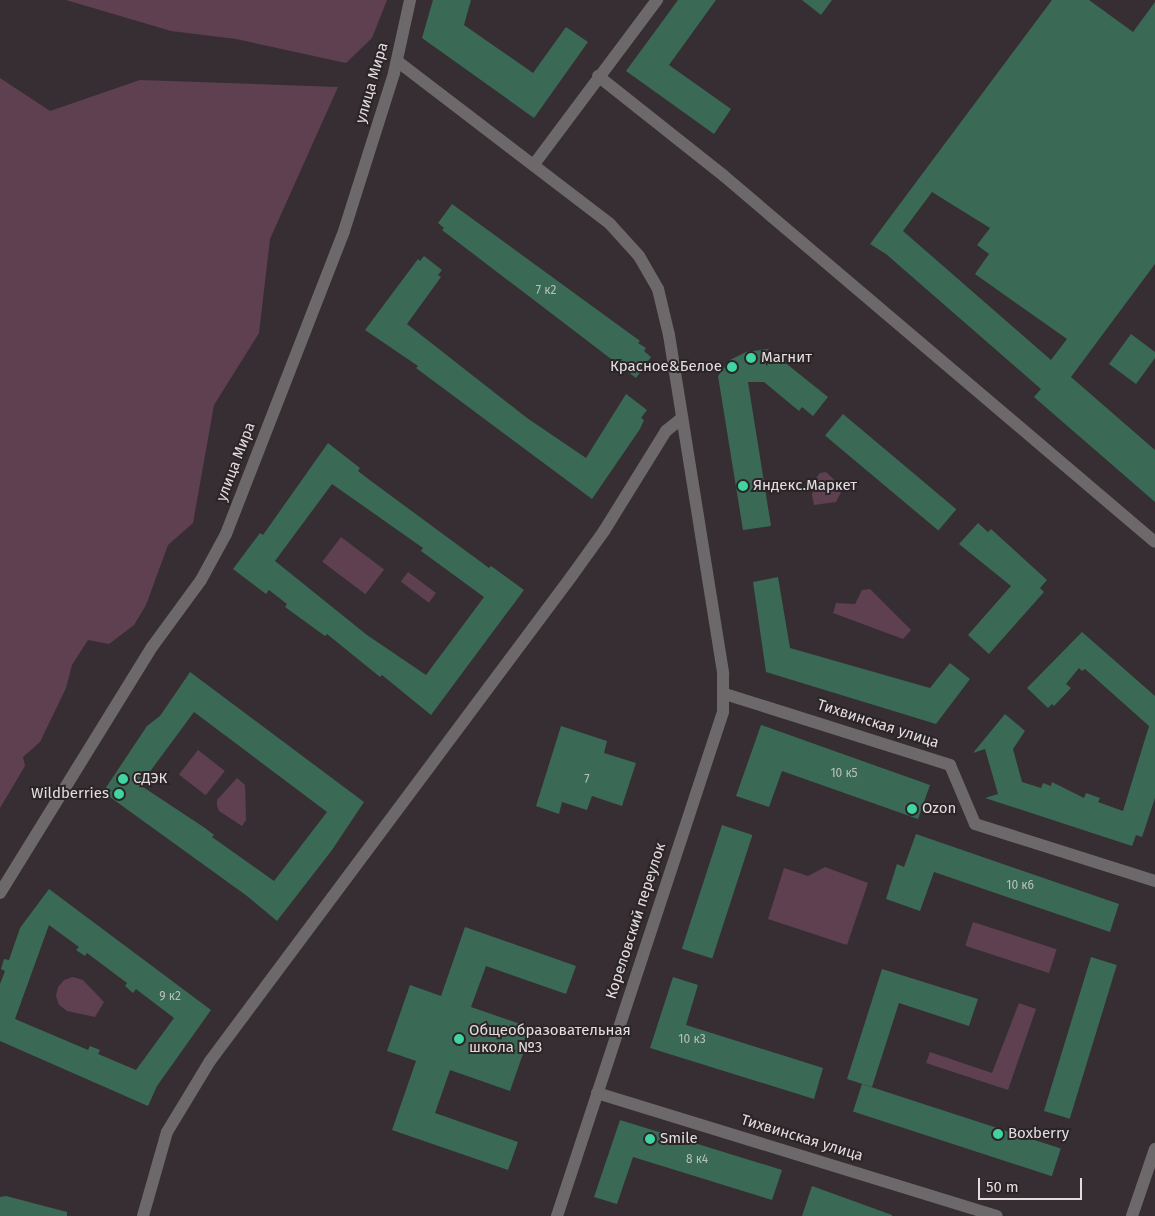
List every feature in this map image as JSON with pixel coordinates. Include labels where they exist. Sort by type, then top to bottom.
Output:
[{"type":"street","name":"улица Мира","points":[[0,893],[152,647],[201,580],[226,534],[344,231],[397,61],[410,0]]},
{"type":"street","points":[[535,163],[598,76],[657,0]]},
{"type":"street","name":"Кореловский переулок","points":[[397,61],[535,163],[610,224],[639,256],[658,289],[682,418],[725,694],[723,712],[558,1216]]},
{"type":"street","points":[[598,76],[724,176],[1155,542]]},
{"type":"street","points":[[143,1216],[167,1132],[210,1061],[576,570],[666,430],[682,418]]},
{"type":"street","name":"Тихвинская улица","points":[[725,694],[950,765],[975,824],[1155,881]]},
{"type":"street","name":"Тихвинская улица","points":[[597,1093],[997,1216]]},
{"type":"street","points":[[1132,1216],[1155,1149]]},
{"type":"shaded area","points":[[66,0],[387,0],[372,38],[346,63],[236,39],[171,31]]},
{"type":"shaded area","points":[[0,78],[50,111],[140,80],[338,87],[270,239],[259,333],[214,405],[193,523],[168,545],[146,605],[134,625],[109,644],[88,640],[72,665],[66,688],[40,742],[23,757],[25,766],[0,808]]},
{"type":"shaded area","points":[[826,472],[843,488],[836,502],[814,505],[810,485],[820,473]]},
{"type":"shaded area","points":[[341,537],[384,569],[365,594],[322,562]]},
{"type":"shaded area","points":[[408,572],[436,593],[429,603],[401,582]]},
{"type":"shaded area","points":[[870,589],[911,630],[903,639],[833,613],[836,603],[855,604],[862,590]]},
{"type":"shaded area","points":[[198,750],[225,771],[206,795],[179,774]]},
{"type":"shaded area","points":[[237,778],[245,785],[246,820],[242,826],[219,811],[217,806],[217,800]]},
{"type":"shaded area","points":[[825,867],[868,883],[847,945],[768,919],[784,868],[808,876]]},
{"type":"shaded area","points":[[973,922],[1057,949],[1049,973],[965,946]]},
{"type":"shaded area","points":[[73,977],[83,980],[104,1002],[95,1017],[67,1011],[59,1005],[56,996],[58,987],[64,980]]},
{"type":"shaded area","points":[[1019,1003],[1036,1009],[1008,1090],[926,1063],[930,1052],[992,1073]]},
{"type":"building","points":[[433,0],[471,0],[464,25],[533,73],[566,27],[588,42],[534,118],[422,38]]},
{"type":"building","points":[[678,0],[716,0],[669,65],[731,109],[714,134],[626,71]]},
{"type":"building","points":[[802,0],[832,0],[821,15]]},
{"type":"building","points":[[1052,0],[1089,0],[1133,32],[1155,2],[1155,264],[1071,377],[1155,450],[1155,502],[1034,397],[1041,389],[886,254],[870,244]],"holes":[[[932,192],[990,228],[977,245],[989,254],[975,274],[1067,339],[1051,360],[903,231]]]},
{"type":"building","points":[[452,204],[640,341],[638,343],[646,348],[644,351],[651,357],[636,378],[442,230],[444,228],[438,223]]},
{"type":"building","points":[[424,256],[442,270],[438,275],[441,277],[407,324],[527,418],[586,458],[626,394],[647,410],[641,418],[644,420],[640,429],[592,499],[416,368],[418,366],[365,330],[418,259],[420,261]]},
{"type":"building","points":[[1131,334],[1155,352],[1155,358],[1136,384],[1109,364]]},
{"type":"building","points":[[768,349],[828,397],[813,416],[802,407],[799,411],[764,382],[748,382],[771,526],[743,530],[718,376],[730,360],[746,352]]},
{"type":"building","points":[[843,414],[956,509],[938,531],[825,435]]},
{"type":"building","points":[[328,443],[360,468],[358,471],[371,481],[489,568],[491,566],[524,590],[431,715],[327,634],[325,636],[285,607],[287,604],[269,590],[266,594],[233,569],[260,533],[263,535]],"holes":[[[332,484],[423,548],[421,551],[484,597],[426,675],[367,635],[275,561]]]},
{"type":"building","points":[[978,523],[988,532],[991,529],[1047,580],[1040,588],[1044,592],[989,654],[968,635],[1011,586],[959,544]]},
{"type":"building","points":[[778,577],[790,648],[930,688],[950,663],[970,679],[936,724],[766,672],[753,582]]},
{"type":"building","points":[[1082,632],[1155,696],[1155,798],[1142,837],[1136,835],[1132,846],[985,798],[998,794],[985,749],[973,753],[1005,714],[1025,731],[1013,749],[1022,782],[1041,788],[1043,783],[1051,786],[1052,782],[1084,798],[1086,793],[1100,798],[1098,802],[1123,811],[1149,726],[1085,669],[1082,671],[1079,668],[1066,684],[1071,688],[1054,706],[1052,704],[1048,708],[1027,688]]},
{"type":"building","points":[[190,672],[364,802],[332,850],[277,921],[247,896],[103,792],[147,726],[160,716]],"holes":[[[194,712],[327,812],[274,881],[212,837],[214,835],[205,828],[140,785]]]},
{"type":"building","points":[[761,725],[930,785],[918,819],[782,771],[769,807],[736,796]]},
{"type":"building","points":[[561,726],[607,741],[604,753],[636,763],[622,806],[592,796],[587,810],[562,802],[559,814],[536,806]]},
{"type":"building","points":[[722,825],[752,835],[712,959],[682,949]]},
{"type":"building","points":[[916,834],[1119,904],[1110,932],[934,872],[920,911],[886,899],[897,864],[904,867]]},
{"type":"building","points":[[49,889],[211,1010],[157,1086],[148,1106],[0,1041],[0,984],[5,971],[1,969],[4,959],[9,960],[20,928]],"holes":[[[49,925],[79,947],[76,950],[85,956],[87,953],[127,983],[125,986],[133,993],[136,989],[174,1018],[136,1070],[98,1054],[100,1050],[90,1046],[88,1050],[15,1019]]]},
{"type":"building","name":"Общеобразовательная школа №3","points":[[465,927],[576,966],[566,994],[486,966],[471,1007],[532,1028],[510,1091],[450,1070],[435,1113],[518,1142],[508,1170],[392,1130],[416,1061],[387,1051],[410,985],[441,996]]},
{"type":"building","points":[[1091,957],[1117,965],[1070,1119],[1044,1111]]},
{"type":"building","points":[[882,969],[978,999],[969,1026],[899,1003],[872,1087],[847,1079]]},
{"type":"building","points":[[673,977],[698,985],[686,1025],[823,1068],[814,1099],[650,1048]]},
{"type":"building","points":[[862,1084],[1061,1149],[1052,1176],[853,1112]]},
{"type":"building","points":[[620,1120],[782,1170],[772,1200],[633,1157],[617,1204],[594,1197]]},
{"type":"building","points":[[812,1186],[892,1215],[892,1216],[802,1216]]},
{"type":"building","points":[[6,1196],[67,1212],[67,1216],[0,1216],[0,1197]]},
{"type":"place","name":"Магнит","points":[[751,358]]},
{"type":"place","name":"Красное&Белое","points":[[732,367]]},
{"type":"place","name":"Яндекс.Маркет","points":[[743,486]]},
{"type":"place","name":"СДЭК","points":[[123,779]]},
{"type":"place","name":"Wildberries","points":[[119,794]]},
{"type":"place","name":"Ozon","points":[[912,809]]},
{"type":"place","name":"Общеобразовательная школа №3","points":[[459,1039]]},
{"type":"place","name":"Boxberry","points":[[998,1134]]},
{"type":"place","name":"Smile","points":[[650,1139]]}]
